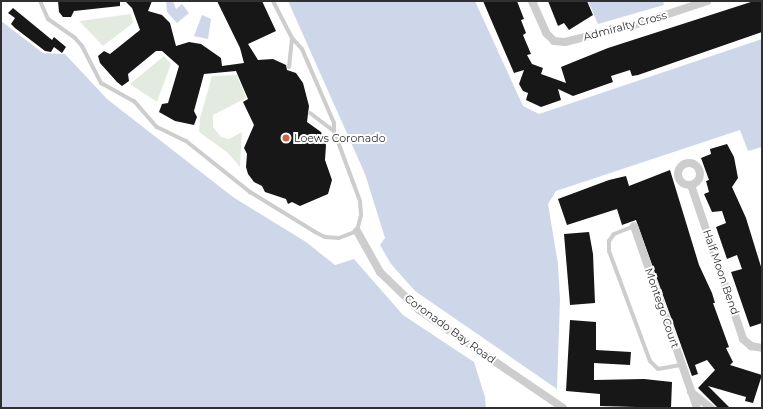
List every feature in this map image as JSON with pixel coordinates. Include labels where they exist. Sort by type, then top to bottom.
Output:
[{"type":"street","name":"Admiralty Cross","points":[[532,1],[546,33],[554,41],[564,42],[641,23],[707,1]]},
{"type":"street","name":"Half Moon Bend","points":[[691,185],[744,339],[751,346],[762,348]]},
{"type":"street","name":"Montego Court","points":[[634,226],[681,365],[698,408]]},
{"type":"street","name":"Coronado Bay Road","points":[[357,231],[380,272],[415,306],[563,408]]},
{"type":"street","name":"Montego Court","points":[[691,391],[712,408]]},
{"type":"lane","points":[[40,1],[48,19],[75,38],[82,46],[101,83],[134,101],[157,128],[186,141],[250,192],[315,232],[332,239],[357,231],[361,215],[360,201],[334,130],[334,123],[302,49],[292,38],[273,1]]},
{"type":"lane","points":[[289,67],[292,38]]},
{"type":"lane","points":[[310,113],[334,130]]},
{"type":"lane","points":[[634,226],[614,234],[609,241],[609,251],[651,363],[658,369],[681,365]]},
{"type":"shaded area","points":[[131,14],[133,23],[103,46],[79,21]]},
{"type":"shaded area","points":[[164,56],[171,64],[157,102],[130,84]]},
{"type":"shaded area","points":[[237,75],[246,98],[213,115],[213,127],[221,137],[229,139],[242,132],[240,167],[227,152],[199,132],[200,118],[212,76]]},
{"type":"water","points":[[166,1],[173,1],[176,9],[182,4],[189,13],[177,23],[167,12]]},
{"type":"water","points":[[288,1],[475,1],[523,106],[539,114],[762,39],[762,147],[748,151],[740,130],[556,191],[548,204],[558,264],[560,300],[557,389],[415,291],[391,264],[380,245],[385,238],[365,174]]},
{"type":"water","points":[[588,1],[663,1],[664,5],[598,24]]},
{"type":"water","points":[[202,15],[211,19],[208,39],[194,36]]},
{"type":"water","points":[[1,21],[43,53],[65,54],[107,99],[233,197],[306,242],[335,265],[354,259],[403,315],[474,362],[485,397],[486,408],[1,408]]},
{"type":"building","points":[[58,1],[120,1],[120,6],[74,11],[71,17],[63,17],[59,12]]},
{"type":"building","points":[[125,1],[152,1],[148,11],[162,15],[170,23],[176,46],[189,42],[201,44],[221,58],[222,66],[244,63],[240,48],[217,1],[262,1],[276,31],[248,44],[258,60],[273,59],[286,65],[287,70],[296,73],[303,83],[309,106],[307,122],[321,132],[326,145],[325,160],[332,180],[328,194],[300,206],[292,202],[288,204],[286,199],[265,192],[262,186],[254,182],[248,174],[246,167],[247,154],[244,148],[254,125],[243,102],[248,99],[236,71],[204,74],[194,111],[197,117],[194,125],[175,121],[159,112],[162,104],[168,103],[179,66],[162,51],[156,51],[128,74],[129,81],[122,86],[117,82],[100,63],[98,56],[104,51],[110,54],[140,30],[132,8]]},
{"type":"building","points":[[483,1],[517,1],[524,19],[521,20],[526,33],[523,35],[531,54],[527,55],[532,64],[543,68],[541,74],[566,83],[561,67],[608,48],[754,1],[762,1],[762,32],[638,75],[632,76],[630,70],[611,76],[613,82],[573,96],[558,89],[561,100],[541,107],[526,100],[528,93],[523,91],[519,84],[524,70],[514,73]]},
{"type":"building","points":[[548,1],[587,1],[593,15],[569,30],[564,23],[558,26]]},
{"type":"building","points":[[13,8],[52,40],[54,37],[66,47],[62,53],[54,47],[51,52],[45,51],[15,28],[11,24],[15,18],[8,13]]},
{"type":"building","points":[[727,144],[734,157],[738,178],[732,187],[746,218],[762,270],[762,323],[750,327],[731,272],[742,269],[737,255],[727,259],[716,227],[726,223],[722,211],[712,212],[704,194],[709,192],[706,181],[709,180],[701,158],[711,154],[710,149]]},
{"type":"building","points":[[670,170],[699,265],[712,293],[715,303],[713,303],[729,347],[726,348],[733,362],[730,365],[762,375],[753,403],[745,401],[746,397],[708,386],[730,408],[718,408],[698,388],[715,370],[707,360],[695,365],[698,374],[692,376],[636,220],[622,225],[617,209],[567,225],[558,199],[609,180],[626,176],[629,186]]},
{"type":"building","points":[[589,232],[593,254],[595,303],[570,305],[564,234]]},
{"type":"building","points":[[570,320],[596,322],[596,350],[631,352],[630,365],[594,363],[594,380],[644,379],[672,382],[671,408],[600,406],[600,394],[566,391]]},
{"type":"place","name":"Loews Coronado","points":[[286,138]]}]
